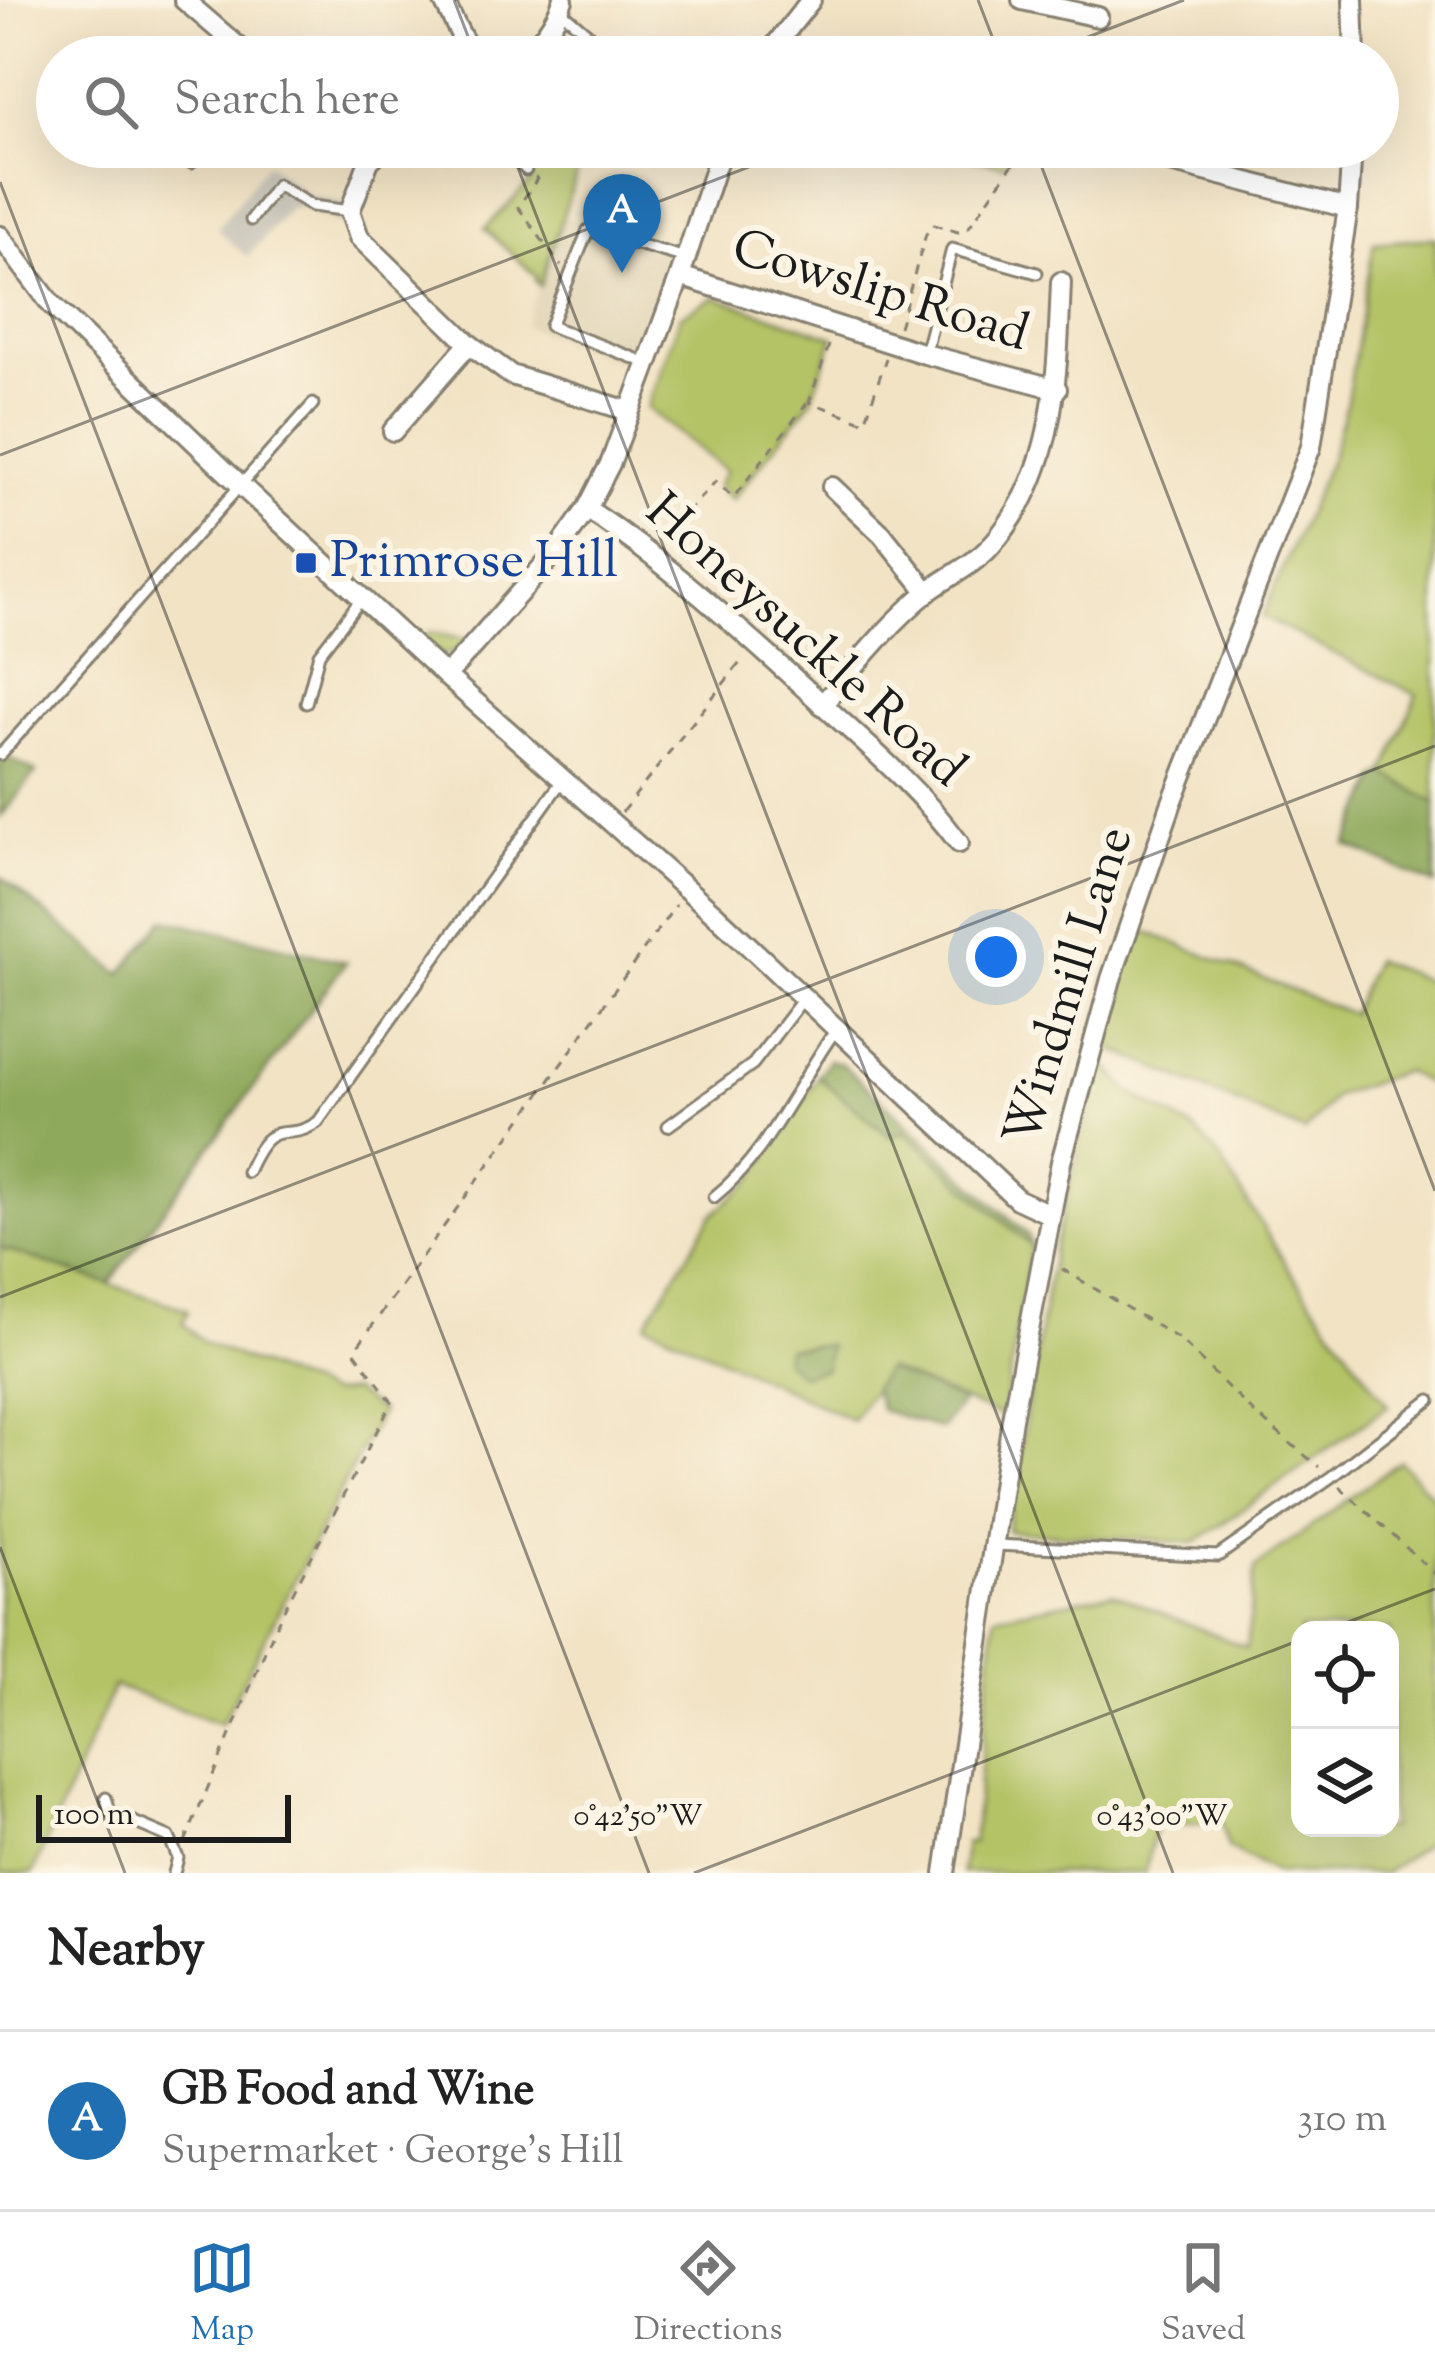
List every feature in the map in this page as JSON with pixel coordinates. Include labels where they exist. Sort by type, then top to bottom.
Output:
[{"type":"street","points":[[184,0],[231,36]]},
{"type":"street","points":[[443,0],[461,36]]},
{"type":"street","points":[[783,36],[811,0]]},
{"type":"street","points":[[1022,0],[1098,17]]},
{"type":"street","points":[[1353,0],[1354,36]]},
{"type":"street","points":[[540,36],[561,5]]},
{"type":"street","points":[[366,168],[350,211],[359,237],[469,344],[511,375],[629,411]]},
{"type":"street","points":[[446,676],[560,547],[587,509],[611,462],[715,168]]},
{"type":"street","points":[[1193,168],[1348,208]]},
{"type":"street","name":"Windmill Lane","points":[[945,1873],[993,1545],[1049,1214],[1111,979],[1171,806],[1311,447],[1351,168]]},
{"type":"street","points":[[0,236],[51,304],[362,598],[614,822],[1017,1199],[1049,1214]]},
{"type":"street","name":"Cowslip Road","points":[[683,267],[836,326],[894,337],[925,354],[1057,389]]},
{"type":"street","points":[[822,705],[889,627],[986,551],[1012,517],[1050,432],[1057,389],[1061,282]]},
{"type":"street","points":[[393,431],[469,344]]},
{"type":"street","points":[[832,487],[882,534],[928,592]]},
{"type":"street","name":"Honeysuckle Road","points":[[587,509],[651,551],[755,644],[929,803],[959,843]]},
{"type":"lane","points":[[561,5],[593,36]]},
{"type":"lane","points":[[251,220],[277,185],[312,206],[350,211]]},
{"type":"lane","points":[[647,363],[550,326],[588,230],[683,267]]},
{"type":"lane","points":[[925,354],[952,249],[1037,273]]},
{"type":"lane","points":[[0,755],[313,404]]},
{"type":"lane","points":[[306,703],[319,653],[362,598]]},
{"type":"lane","points":[[247,1172],[260,1145],[278,1130],[307,1130],[319,1122],[564,778]]},
{"type":"lane","points":[[668,1126],[753,1064],[803,1000]]},
{"type":"lane","points":[[714,1197],[739,1178],[836,1031]]},
{"type":"lane","points":[[993,1545],[1219,1556],[1430,1400]]},
{"type":"lane","points":[[106,1798],[110,1812],[169,1838],[178,1858],[174,1873]]},
{"type":"path","points":[[808,402],[866,422],[926,234],[934,225],[968,230],[1011,168]]},
{"type":"path","points":[[526,170],[537,179],[518,207],[569,278]]},
{"type":"path","points":[[657,544],[716,481],[733,498],[808,402],[836,326]]},
{"type":"path","points":[[614,822],[755,644]]},
{"type":"path","points":[[178,1858],[277,1623],[392,1402],[355,1351],[687,889]]},
{"type":"path","points":[[1040,1257],[1179,1339],[1253,1412],[1435,1574]]},
{"type":"shaded area","points":[[263,168],[273,168],[307,194],[342,203],[343,225],[300,206],[289,209],[247,257],[217,229]]},
{"type":"shaded area","points":[[564,217],[674,256],[633,367],[524,326]]},
{"type":"green space","points":[[534,168],[578,168],[540,286],[537,277],[485,229],[532,180],[528,175]]},
{"type":"green space","points":[[1435,238],[1435,803],[1385,773],[1417,695],[1262,617],[1331,457],[1347,401],[1374,243]]},
{"type":"green space","points":[[715,297],[834,337],[811,401],[732,500],[717,486],[726,471],[647,408],[681,315]]},
{"type":"green space","points":[[429,632],[468,640],[456,652],[443,655],[423,642]]},
{"type":"green space","points":[[3,755],[36,772],[0,818],[0,758]]},
{"type":"green space","points":[[1385,773],[1435,803],[1435,885],[1347,845],[1377,780]]},
{"type":"green space","points":[[0,876],[121,974],[165,919],[346,962],[109,1284],[0,1248]]},
{"type":"green space","points":[[1135,927],[1351,1014],[1374,960],[1435,984],[1435,1088],[1405,1071],[1335,1096],[1305,1132],[1104,1046]]},
{"type":"green space","points":[[829,1060],[842,1064],[1028,1235],[1031,1246],[904,1131],[891,1137],[818,1077]]},
{"type":"green space","points":[[1101,1060],[1131,1093],[1193,1129],[1217,1154],[1291,1272],[1388,1406],[1195,1543],[1007,1531],[1053,1252]]},
{"type":"green space","points":[[818,1077],[890,1137],[903,1130],[1031,1246],[1003,1417],[887,1369],[852,1420],[646,1323],[713,1214],[751,1182]]},
{"type":"green space","points":[[0,1248],[188,1310],[183,1323],[204,1343],[330,1394],[352,1391],[381,1411],[221,1724],[114,1686],[33,1873],[0,1873]]},
{"type":"green space","points":[[829,1345],[825,1369],[801,1375],[784,1360],[786,1348]]},
{"type":"green space","points":[[886,1369],[963,1401],[941,1429],[881,1410],[873,1388]]},
{"type":"green space","points":[[1400,1461],[1435,1499],[1435,1837],[1385,1873],[1277,1873],[1228,1848],[1222,1823],[1156,1825],[1145,1873],[962,1873],[965,1843],[973,1843],[995,1616],[1113,1593],[1247,1648],[1255,1568]]},
{"type":"place","name":"GB Food and Wine","points":[[622,273]]},
{"type":"place","name":"Primrose Hill","points":[[306,563]]}]
